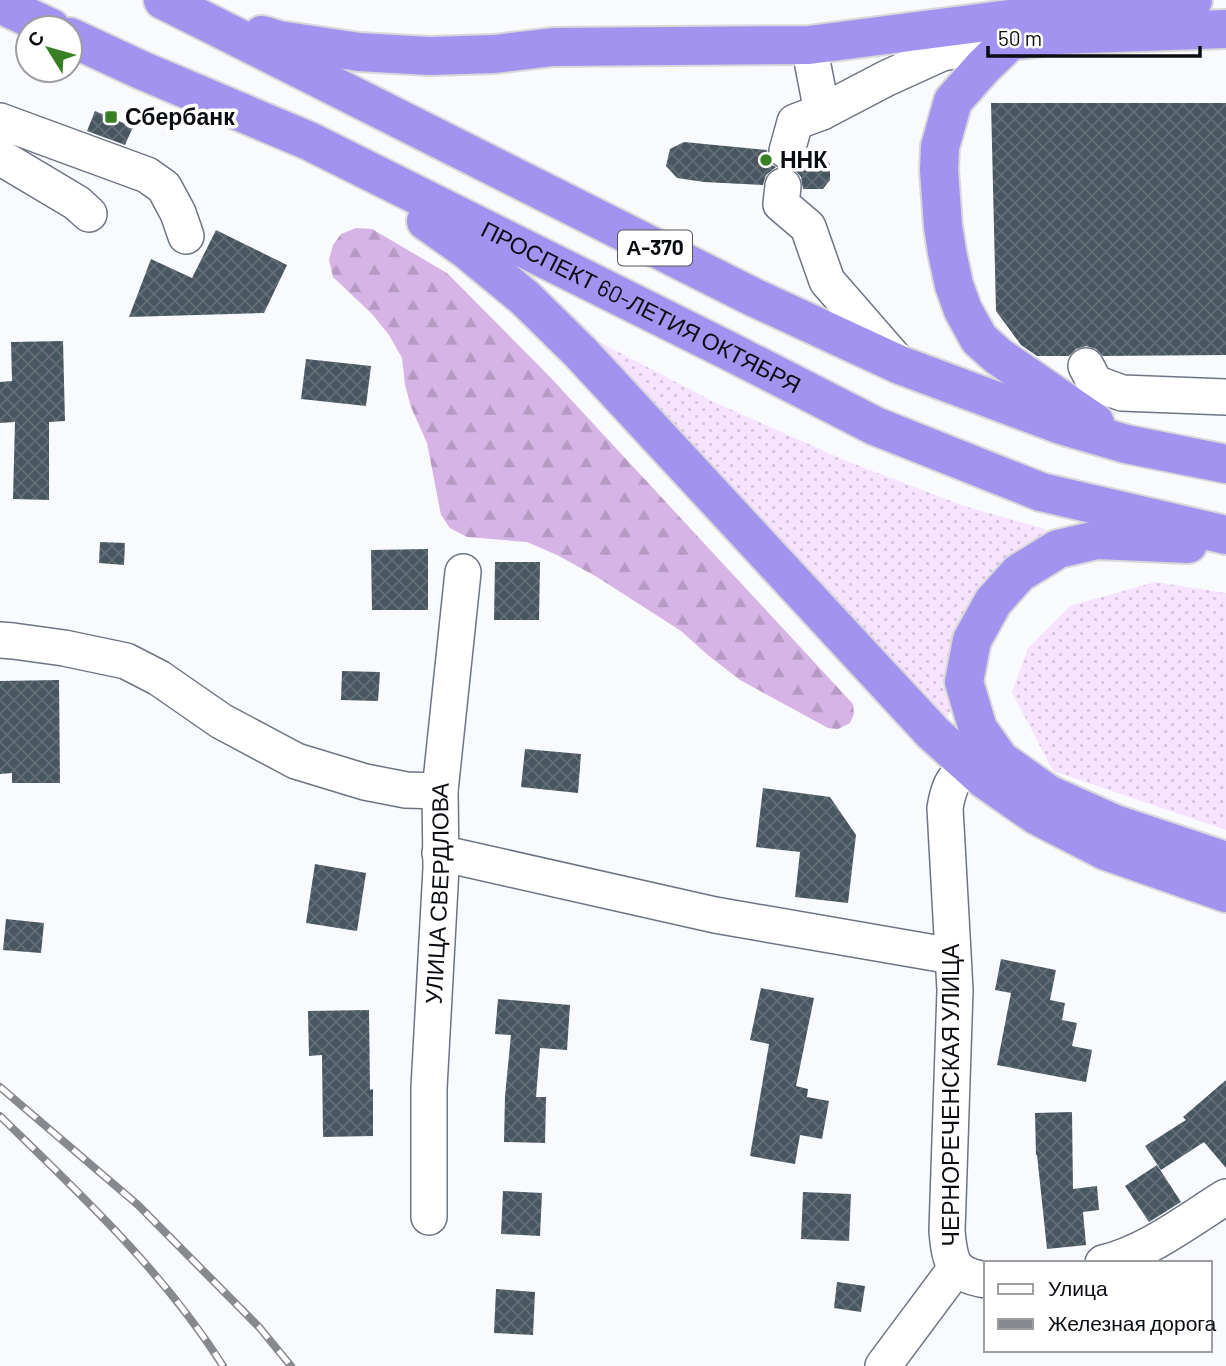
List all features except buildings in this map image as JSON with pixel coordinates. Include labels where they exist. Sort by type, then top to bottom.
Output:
[{"type":"highway","name":"А-370","points":[[163,0],[752,296],[900,365],[1061,425],[1126,444],[1226,464]]},
{"type":"highway","points":[[1126,444],[998,356],[979,339],[963,310],[954,285],[943,226],[940,147],[953,101],[1010,41],[1059,35],[1134,12],[1193,0]]},
{"type":"highway","points":[[0,4],[21,14]]},
{"type":"highway","points":[[199,18],[279,40],[359,52],[429,56],[495,54],[554,47],[809,45],[1134,12],[1226,29]]},
{"type":"highway","name":"ПРОСПЕКТ 60-ЛЕТИЯ ОКТЯБРЯ","points":[[84,44],[309,141],[875,426],[1041,492],[1226,536]]},
{"type":"highway","points":[[309,141],[467,250],[525,299],[590,364],[933,733],[984,779],[1036,815],[1106,851],[1226,893]]},
{"type":"highway","points":[[1226,547],[1097,540],[1058,549],[1018,573],[993,602],[972,640],[964,682],[978,729],[1000,760],[1048,794],[1115,824],[1226,861]]},
{"type":"street","points":[[787,151],[795,122],[822,112],[942,53],[1010,41]]},
{"type":"street","points":[[809,45],[822,112]]},
{"type":"street","points":[[0,121],[147,175],[164,187],[178,213],[186,236]]},
{"type":"street","points":[[0,157],[77,203],[89,214]]},
{"type":"street","points":[[783,186],[780,204],[808,228],[827,281],[900,365]]},
{"type":"street","points":[[1086,366],[1095,383],[1122,393],[1226,397]]},
{"type":"street","name":"УЛИЦА СВЕРДЛОВА","points":[[429,1217],[429,1088],[441,868],[440,791],[463,572]]},
{"type":"street","points":[[0,640],[64,648],[125,661],[159,678],[221,721],[296,761],[365,782],[406,790],[440,791]]},
{"type":"street","name":"ЧЕРНОРЕЧЕНСКАЯ УЛИЦА","points":[[883,1366],[971,1274],[949,1256],[947,1231],[955,990],[944,808],[948,789],[967,764]]},
{"type":"street","points":[[440,853],[715,915],[952,956]]},
{"type":"street","points":[[1111,1261],[1146,1247],[1226,1197]]},
{"type":"shaded area","points":[[592,338],[716,403],[849,462],[967,507],[1048,532],[1026,547],[951,693],[951,709],[945,721]]},
{"type":"shaded area","points":[[1155,582],[1226,593],[1226,830],[1053,771],[1012,692],[1028,648],[1070,606]]},
{"type":"green space","points":[[356,228],[372,229],[447,273],[550,377],[853,704],[854,714],[850,723],[838,729],[828,728],[740,680],[681,631],[597,577],[557,555],[527,542],[467,537],[450,528],[441,515],[427,443],[411,407],[402,358],[389,335],[372,314],[333,277],[329,260],[333,245],[341,234]]},
{"type":"railway","points":[[0,1087],[138,1205],[259,1327],[291,1366]]},
{"type":"railway","points":[[0,1116],[90,1204],[147,1266],[174,1298],[223,1366]]},
{"type":"place","name":"Сбербанк","points":[[111,117]]},
{"type":"place","name":"ННК","points":[[766,160]]}]
